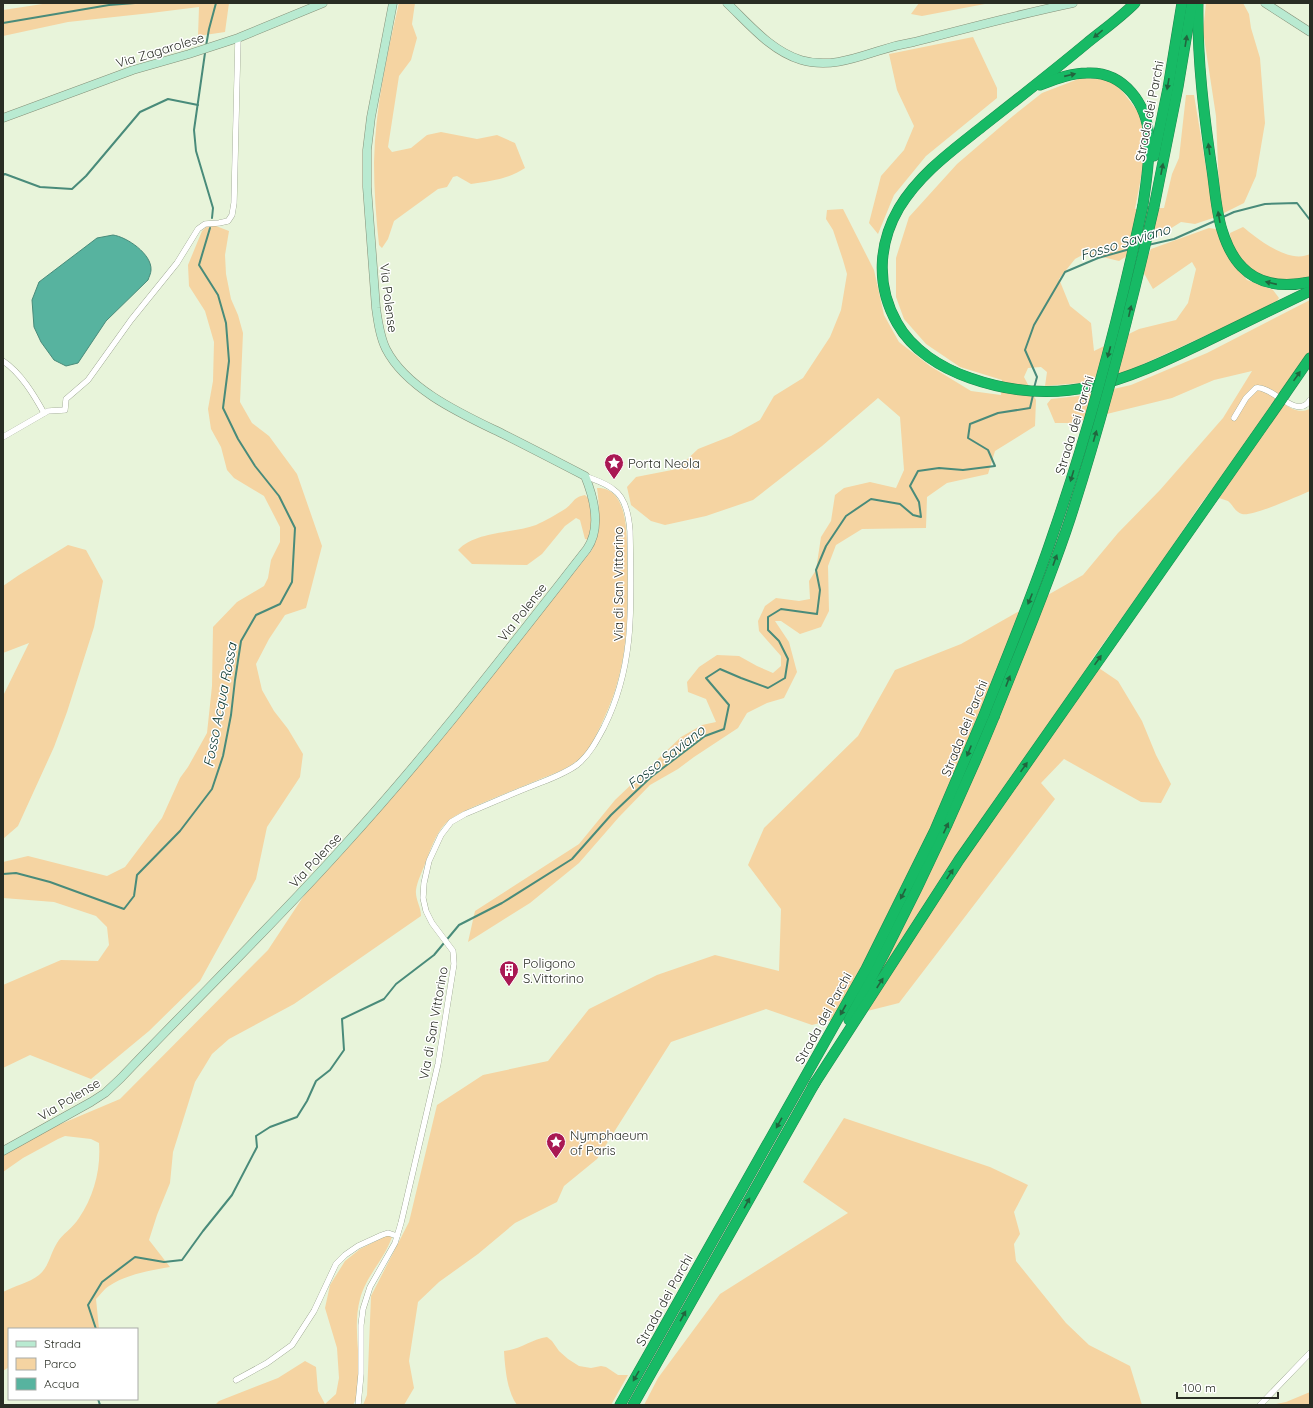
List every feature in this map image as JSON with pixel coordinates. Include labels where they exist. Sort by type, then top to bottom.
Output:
[{"type":"highway","points":[[1190,4],[1198,44],[1201,81],[1220,221],[1227,245],[1241,266],[1259,279],[1285,285],[1310,282]]},
{"type":"highway","name":"Strada dei Parchi","points":[[620,1405],[866,969],[950,798],[984,715],[1033,591],[1069,486],[1111,346],[1168,88],[1190,4]]},
{"type":"highway","name":"Strada dei Parchi","points":[[633,1405],[868,986],[922,880],[959,800],[994,717],[1057,554],[1081,484],[1118,359],[1154,207],[1178,87],[1190,4]]},
{"type":"highway","points":[[1132,6],[945,157],[919,181],[906,198],[892,222],[886,238],[882,260],[882,278],[888,304],[896,321],[908,340],[927,356],[968,378],[1027,392],[1058,392],[1102,384],[1144,370],[1310,291]]},
{"type":"highway","points":[[1033,87],[1069,75],[1092,72],[1115,78],[1130,90],[1142,109],[1149,135],[1149,152],[1143,205]]},
{"type":"highway","points":[[813,1086],[959,860],[1310,358]]},
{"type":"street","name":"Via Zagarolese","points":[[3,118],[133,70],[238,38],[323,3]]},
{"type":"street","name":"Via Polense","points":[[3,1151],[91,1102],[113,1085],[302,892],[374,812],[498,662],[589,546],[593,536],[595,512],[593,498],[585,476],[472,419],[420,387],[404,374],[385,348],[379,328],[376,308],[366,162],[371,117],[393,3]]},
{"type":"street","points":[[727,3],[763,37],[782,52],[801,60],[821,63],[844,61],[888,48],[1073,3]]},
{"type":"street","points":[[1265,3],[1310,32]]},
{"type":"street","points":[[3,437],[48,411],[65,410],[66,399],[88,380],[131,320],[177,263],[198,229],[205,224],[219,223],[228,220],[232,215],[234,203],[238,38]]},
{"type":"street","points":[[3,361],[11,366],[23,380],[44,413]]},
{"type":"street","points":[[1234,418],[1246,398],[1256,388],[1264,388],[1299,407],[1304,406],[1310,400]]},
{"type":"street","name":"Via di San Vittorino","points":[[358,1405],[361,1374],[361,1325],[363,1309],[370,1287],[391,1251],[397,1236],[428,1112],[438,1064],[455,959],[453,951],[437,930],[426,911],[423,898],[423,888],[429,861],[445,829],[453,821],[465,814],[555,776],[578,764],[588,754],[594,745],[608,720],[619,691],[628,650],[631,621],[629,525],[625,506],[617,492],[585,476]]},
{"type":"street","points":[[236,1380],[267,1363],[292,1345],[314,1311],[336,1264],[346,1255],[358,1246],[382,1235],[388,1233],[397,1236]]},
{"type":"street","points":[[1260,1405],[1310,1353]]},
{"type":"green space","points":[[49,3],[229,3],[225,32],[198,36],[199,7],[68,22],[3,36],[3,10]]},
{"type":"green space","points":[[399,3],[415,3],[412,24],[417,38],[411,60],[399,76],[388,147],[392,152],[411,148],[427,135],[441,132],[477,139],[497,135],[515,143],[525,168],[506,177],[471,184],[457,176],[453,177],[447,187],[438,189],[394,221],[388,239],[382,248],[379,245],[375,204],[375,143],[382,82]]},
{"type":"green space","points":[[919,3],[990,3],[922,16],[911,14]]},
{"type":"green space","points":[[1206,3],[1243,3],[1249,14],[1251,28],[1260,58],[1265,123],[1256,176],[1244,203],[1216,217],[1195,224],[1181,222],[1119,261],[1086,253],[1075,259],[1059,279],[1070,306],[1091,323],[1094,351],[1139,329],[1176,320],[1188,303],[1196,269],[1192,262],[1153,289],[1142,270],[1151,249],[1209,228],[1216,229],[1231,260],[1247,280],[1273,290],[1279,298],[1275,304],[1126,372],[1080,383],[1045,386],[1047,372],[1041,367],[1028,368],[1024,377],[1036,400],[1035,426],[995,451],[988,474],[947,483],[927,497],[926,528],[862,529],[836,545],[828,566],[829,611],[821,627],[800,634],[781,621],[775,621],[789,642],[797,672],[784,698],[767,703],[747,713],[738,728],[678,769],[650,785],[619,817],[579,863],[530,903],[468,942],[475,911],[579,844],[615,800],[681,737],[702,725],[716,722],[706,699],[688,692],[687,682],[699,667],[717,655],[739,656],[773,673],[781,666],[781,656],[759,631],[758,621],[765,606],[776,598],[799,601],[810,599],[809,581],[816,570],[821,537],[831,521],[835,495],[844,488],[870,482],[896,488],[904,470],[900,417],[878,398],[822,446],[753,500],[706,516],[665,525],[651,521],[631,505],[627,487],[636,477],[677,469],[698,449],[731,436],[760,420],[774,396],[803,378],[830,337],[841,310],[847,274],[833,230],[826,219],[827,210],[843,209],[874,270],[884,315],[899,342],[930,366],[971,391],[1001,395],[1002,380],[960,367],[926,344],[904,319],[896,297],[896,258],[909,217],[957,164],[1013,116],[1042,93],[1081,78],[1101,79],[1112,82],[1123,92],[1139,113],[1147,146],[1135,209],[1164,208],[1172,174],[1179,158],[1186,95],[1194,95],[1210,191],[1219,190],[1216,116],[1203,31]]},
{"type":"green space","points":[[973,37],[997,88],[997,98],[926,156],[894,195],[878,234],[869,223],[881,176],[904,150],[914,126],[897,90],[889,54]]},
{"type":"green space","points":[[207,226],[216,226],[229,231],[225,255],[226,274],[231,299],[238,315],[243,333],[240,402],[252,423],[269,436],[297,474],[322,546],[306,608],[285,615],[269,639],[256,664],[262,690],[274,711],[288,729],[303,754],[300,777],[267,827],[256,879],[200,981],[149,1031],[91,1079],[30,1055],[3,1068],[3,985],[61,960],[98,961],[109,945],[107,927],[96,916],[54,902],[3,898],[3,862],[28,856],[107,876],[125,867],[162,818],[180,778],[188,767],[207,733],[212,686],[213,627],[237,602],[264,586],[268,578],[271,560],[280,542],[280,527],[264,496],[234,478],[227,470],[221,447],[211,429],[208,409],[213,381],[214,342],[205,311],[189,286],[188,265],[202,231]]},
{"type":"green space","points":[[1243,227],[1266,244],[1284,253],[1293,256],[1310,254],[1310,279],[1291,282],[1273,280],[1250,271],[1231,245],[1230,233]]},
{"type":"green space","points":[[1310,300],[1310,352],[1254,434],[1200,505],[1159,566],[1090,662],[1118,681],[1142,721],[1156,755],[1171,784],[1161,803],[1141,802],[1064,759],[1041,783],[1055,799],[899,1003],[812,1025],[766,1009],[671,1042],[597,1159],[564,1186],[557,1202],[515,1223],[478,1254],[439,1282],[418,1302],[409,1361],[414,1388],[404,1405],[363,1405],[367,1395],[371,1296],[409,1222],[437,1105],[483,1075],[548,1061],[589,1009],[657,975],[715,955],[779,971],[781,909],[748,865],[764,828],[858,736],[895,670],[961,644],[1083,575],[1118,533],[1160,490],[1223,418],[1252,371],[1214,380],[1172,398],[1070,423],[1055,423],[1047,404],[1051,399],[1087,395],[1131,385],[1207,353]]},
{"type":"green space","points":[[1284,404],[1297,410],[1303,411],[1310,409],[1310,491],[1265,509],[1242,514],[1228,501],[1219,498]]},
{"type":"green space","points":[[597,488],[606,489],[613,493],[622,507],[626,525],[628,590],[626,635],[618,680],[611,702],[589,747],[576,762],[566,768],[471,808],[449,820],[441,828],[436,838],[417,884],[416,893],[421,916],[294,1004],[229,1039],[212,1054],[195,1082],[173,1152],[170,1183],[149,1240],[170,1267],[130,1276],[115,1282],[105,1289],[96,1299],[99,1328],[8,1328],[8,1368],[3,1371],[3,1292],[39,1275],[47,1264],[59,1240],[79,1218],[89,1201],[98,1172],[99,1143],[91,1139],[65,1136],[23,1158],[3,1172],[3,1154],[49,1129],[120,1099],[268,950],[305,894],[501,664],[592,550],[597,535],[599,504]]},
{"type":"green space","points":[[585,495],[591,501],[593,529],[590,540],[585,539],[580,520],[576,518],[565,526],[542,554],[527,565],[472,564],[458,550],[474,539],[536,525],[568,507],[578,497]]},
{"type":"green space","points":[[68,545],[86,550],[103,581],[94,627],[67,712],[54,747],[18,826],[3,839],[3,696],[29,643],[3,653],[3,586]]},
{"type":"green space","points":[[844,1118],[990,1167],[1028,1185],[1014,1212],[1020,1234],[1014,1244],[1016,1261],[1066,1323],[1089,1345],[1130,1366],[1142,1405],[644,1405],[658,1378],[720,1294],[848,1213],[803,1182]]},
{"type":"green space","points":[[388,1235],[392,1237],[389,1245],[366,1283],[360,1299],[357,1333],[360,1380],[359,1391],[353,1405],[215,1405],[219,1401],[278,1378],[305,1361],[316,1367],[318,1391],[325,1404],[336,1394],[339,1378],[337,1348],[325,1308],[330,1285],[345,1261],[360,1249]]},
{"type":"green space","points":[[547,1337],[559,1351],[579,1366],[591,1368],[601,1366],[606,1367],[618,1375],[628,1375],[611,1405],[517,1405],[509,1386],[504,1351],[515,1349]]},
{"type":"green space","points":[[1310,1392],[1310,1405],[1271,1405],[1286,1402]]},
{"type":"water","points":[[113,235],[125,239],[143,252],[150,264],[150,275],[148,280],[106,321],[78,363],[66,366],[54,360],[41,342],[34,327],[32,300],[39,282],[97,238]]},
{"type":"waterway","points":[[3,23],[109,5],[135,3]]},
{"type":"waterway","name":"Fosso Acqua Rossa","points":[[206,46],[216,3]]},
{"type":"waterway","name":"Fosso Acqua Rossa","points":[[205,53],[194,130],[196,151],[213,208],[212,218]]},
{"type":"waterway","points":[[3,175],[5,174],[40,187],[72,189],[86,176],[140,112],[168,99],[198,105]]},
{"type":"waterway","name":"Fosso Saviano","points":[[1223,217],[1234,212],[1265,204],[1297,203],[1310,220]]},
{"type":"waterway","name":"Fosso Saviano","points":[[1148,245],[1174,239],[1217,220]]},
{"type":"waterway","name":"Fosso Acqua Rossa","points":[[3,874],[16,873],[50,882],[124,909],[134,896],[137,875],[180,831],[212,789],[223,756],[231,715],[241,641],[256,615],[280,604],[292,582],[295,528],[279,496],[255,466],[238,439],[223,408],[229,361],[226,323],[218,295],[199,265],[210,228]]},
{"type":"waterway","name":"Fosso Saviano","points":[[1034,388],[1037,377],[1025,350],[1034,325],[1065,272],[1098,258],[1130,249]]},
{"type":"waterway","name":"Fosso Saviano","points":[[96,1328],[88,1305],[102,1282],[135,1257],[164,1262],[182,1260],[232,1195],[257,1147],[256,1136],[270,1127],[297,1117],[307,1101],[316,1081],[330,1070],[344,1050],[342,1019],[384,999],[396,984],[434,955],[459,925],[502,903],[572,859],[611,815],[651,777],[705,736],[724,729],[729,705],[706,678],[720,669],[768,688],[785,678],[788,659],[779,641],[768,630],[768,617],[781,609],[817,614],[820,590],[816,570],[826,546],[846,516],[871,499],[900,504],[913,515],[921,517],[919,502],[910,486],[918,471],[939,468],[963,470],[995,466],[988,450],[968,438],[970,424],[998,413],[1030,408],[1033,395]]},
{"type":"waterway","name":"Fosso Saviano","points":[[98,1400],[100,1405]]},
{"type":"place","name":"Porta Neola","points":[[614,480]]},
{"type":"place","name":"Poligono S.Vittorino","points":[[509,987]]},
{"type":"place","name":"Nymphaeum of Paris","points":[[556,1159]]}]
